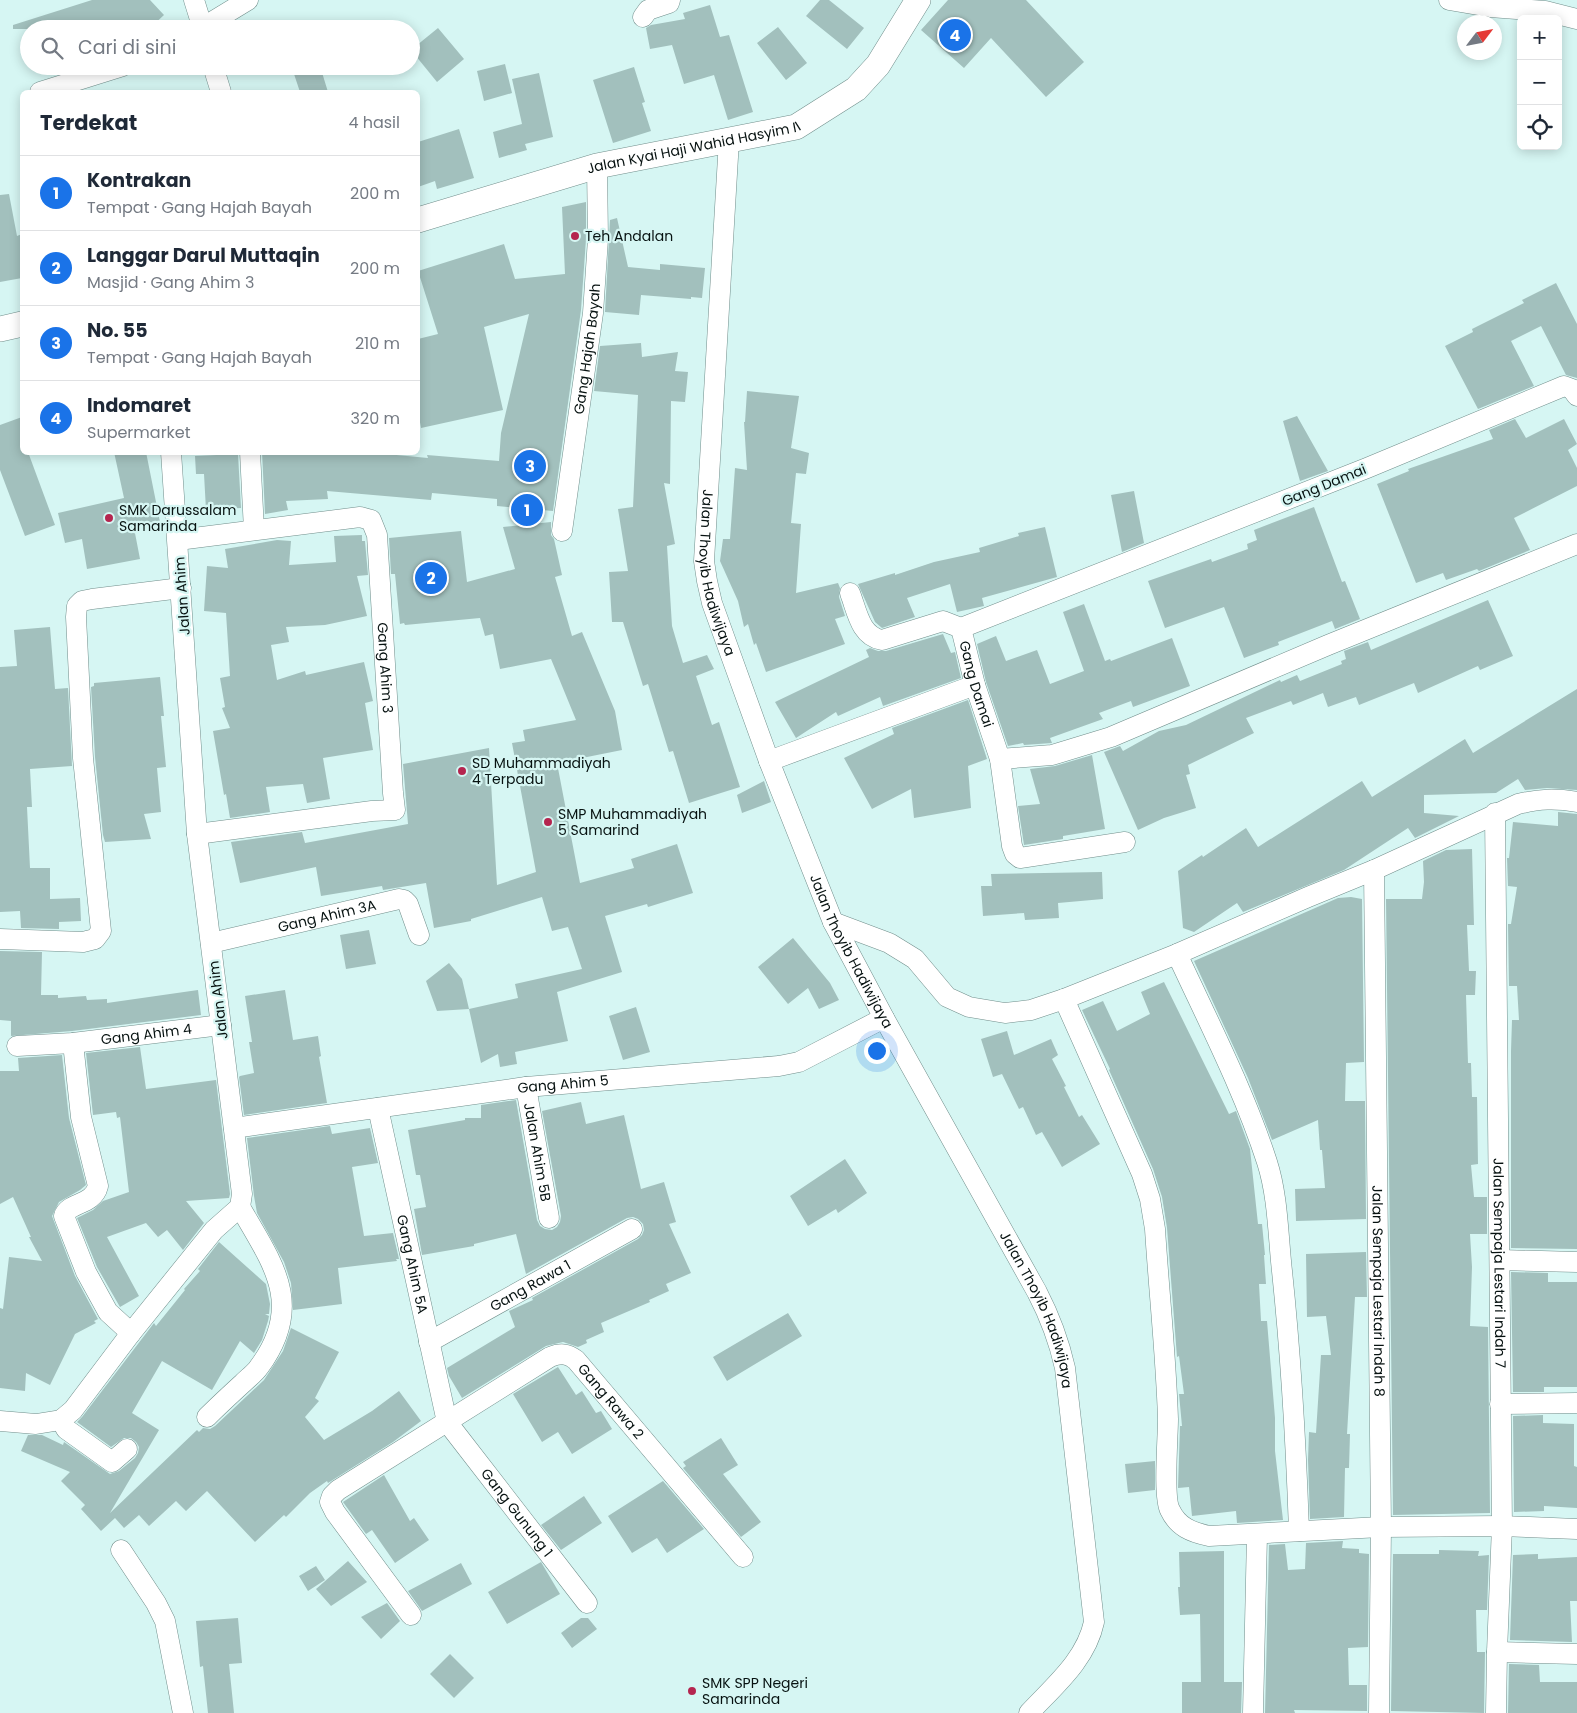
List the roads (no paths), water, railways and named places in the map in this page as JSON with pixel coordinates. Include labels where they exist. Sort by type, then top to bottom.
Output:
[{"type":"street","points":[[194,0],[200,20]]},
{"type":"street","points":[[215,20],[248,0]]},
{"type":"street","points":[[643,17],[648,10],[669,3],[670,0]]},
{"type":"street","name":"Jalan Kyai Haji Wahid Hasyim II","points":[[420,219],[597,166],[796,127],[856,89],[878,65],[918,0]]},
{"type":"street","points":[[1449,0],[1490,8],[1549,6],[1577,19]]},
{"type":"street","points":[[64,89],[100,75]]},
{"type":"street","points":[[216,75],[220,90]]},
{"type":"street","name":"Jalan Thoyib Hadiwijaya","points":[[729,140],[704,560],[707,581],[712,603],[769,760],[833,922],[1046,1310],[1060,1344],[1065,1368],[1094,1622],[1090,1637],[1083,1651],[1029,1713]]},
{"type":"street","name":"Gang Hajah Bayah","points":[[562,531],[592,313],[598,239],[597,166]]},
{"type":"street","points":[[0,329],[20,324]]},
{"type":"street","name":"Gang Damai","points":[[1125,842],[1020,858],[1015,854],[1012,846],[1000,759],[975,685],[961,628],[1367,468],[1564,386],[1572,389],[1577,396]]},
{"type":"street","name":"Jalan Ahim","points":[[172,455],[197,834],[242,1194],[240,1207]]},
{"type":"street","points":[[250,455],[254,530]]},
{"type":"street","name":"Gang Ahim 3","points":[[178,540],[360,517],[371,520],[377,535],[395,810],[372,811],[197,834]]},
{"type":"street","points":[[1000,759],[1052,755],[1111,737],[1328,645],[1577,544]]},
{"type":"street","points":[[0,939],[83,942],[91,941],[99,935],[101,931],[100,917],[83,758],[77,606],[82,601],[92,599],[181,588]]},
{"type":"street","points":[[850,593],[863,628],[868,635],[876,639],[882,640],[943,621],[961,628]]},
{"type":"street","points":[[769,760],[975,685]]},
{"type":"street","points":[[833,922],[890,943],[915,960],[947,997],[969,1007],[1005,1012],[1031,1010],[1064,999],[1177,954],[1308,896],[1374,870],[1518,804],[1532,800],[1556,798],[1577,802]]},
{"type":"street","name":"Jalan Sempaja Lestari Indah 7","points":[[1496,813],[1502,1526],[1496,1713]]},
{"type":"street","name":"Jalan Sempaja Lestari Indah 8","points":[[1374,870],[1381,1527],[1379,1713]]},
{"type":"street","name":"Gang Ahim 3A","points":[[211,943],[399,899],[404,900],[408,904],[418,935]]},
{"type":"street","points":[[1177,954],[1235,1078],[1268,1164],[1275,1202],[1290,1346],[1297,1464],[1298,1531]]},
{"type":"street","points":[[1064,999],[1142,1174],[1150,1199],[1155,1229],[1168,1418],[1167,1491],[1169,1509],[1181,1527],[1192,1533],[1208,1536],[1257,1535],[1381,1527],[1502,1526],[1577,1529]]},
{"type":"street","name":"Gang Ahim 5","points":[[234,1128],[526,1087],[779,1066],[799,1062],[884,1018]]},
{"type":"street","name":"Gang Ahim 4","points":[[17,1046],[73,1043],[221,1025]]},
{"type":"street","points":[[73,1043],[82,1117],[98,1186],[92,1198],[67,1210],[64,1216],[86,1272],[108,1312],[131,1333]]},
{"type":"street","name":"Jalan Ahim 5B","points":[[526,1087],[550,1218]]},
{"type":"street","name":"Gang Ahim 5A","points":[[378,1108],[447,1422]]},
{"type":"street","points":[[0,1421],[36,1424],[61,1420],[73,1410],[131,1333],[214,1230],[240,1207],[268,1256],[279,1280],[282,1311],[276,1340],[258,1368],[207,1417]]},
{"type":"street","name":"Gang Rawa 1","points":[[429,1342],[632,1229]]},
{"type":"street","points":[[1500,1260],[1577,1262]]},
{"type":"street","name":"Gang Rawa 2","points":[[447,1422],[550,1357],[564,1354],[571,1356],[743,1557]]},
{"type":"street","points":[[1500,1404],[1577,1403]]},
{"type":"street","points":[[61,1420],[66,1429],[112,1462],[127,1449]]},
{"type":"street","points":[[411,1615],[330,1502],[332,1496],[338,1490],[447,1422]]},
{"type":"street","name":"Gang Gunung 1","points":[[447,1422],[587,1603]]},
{"type":"street","points":[[1253,1713],[1257,1535]]},
{"type":"street","points":[[121,1550],[165,1621],[183,1713]]},
{"type":"street","points":[[1497,1652],[1577,1654]]},
{"type":"place","name":"Indomaret","points":[[955,35]]},
{"type":"place","name":"Teh Andalan","points":[[575,236]]},
{"type":"place","name":"No. 55","points":[[530,466]]},
{"type":"place","name":"Kontrakan","points":[[527,510]]},
{"type":"place","name":"SMK Darussalam Samarinda","points":[[109,518]]},
{"type":"place","name":"Langgar Darul Muttaqin","points":[[431,578]]},
{"type":"place","name":"SD Muhammadiyah 4 Terpadu","points":[[462,771]]},
{"type":"place","name":"SMP Muhammadiyah 5 Samarind","points":[[548,822]]},
{"type":"place","name":"SMK SPP Negeri Samarinda","points":[[692,1691]]}]
